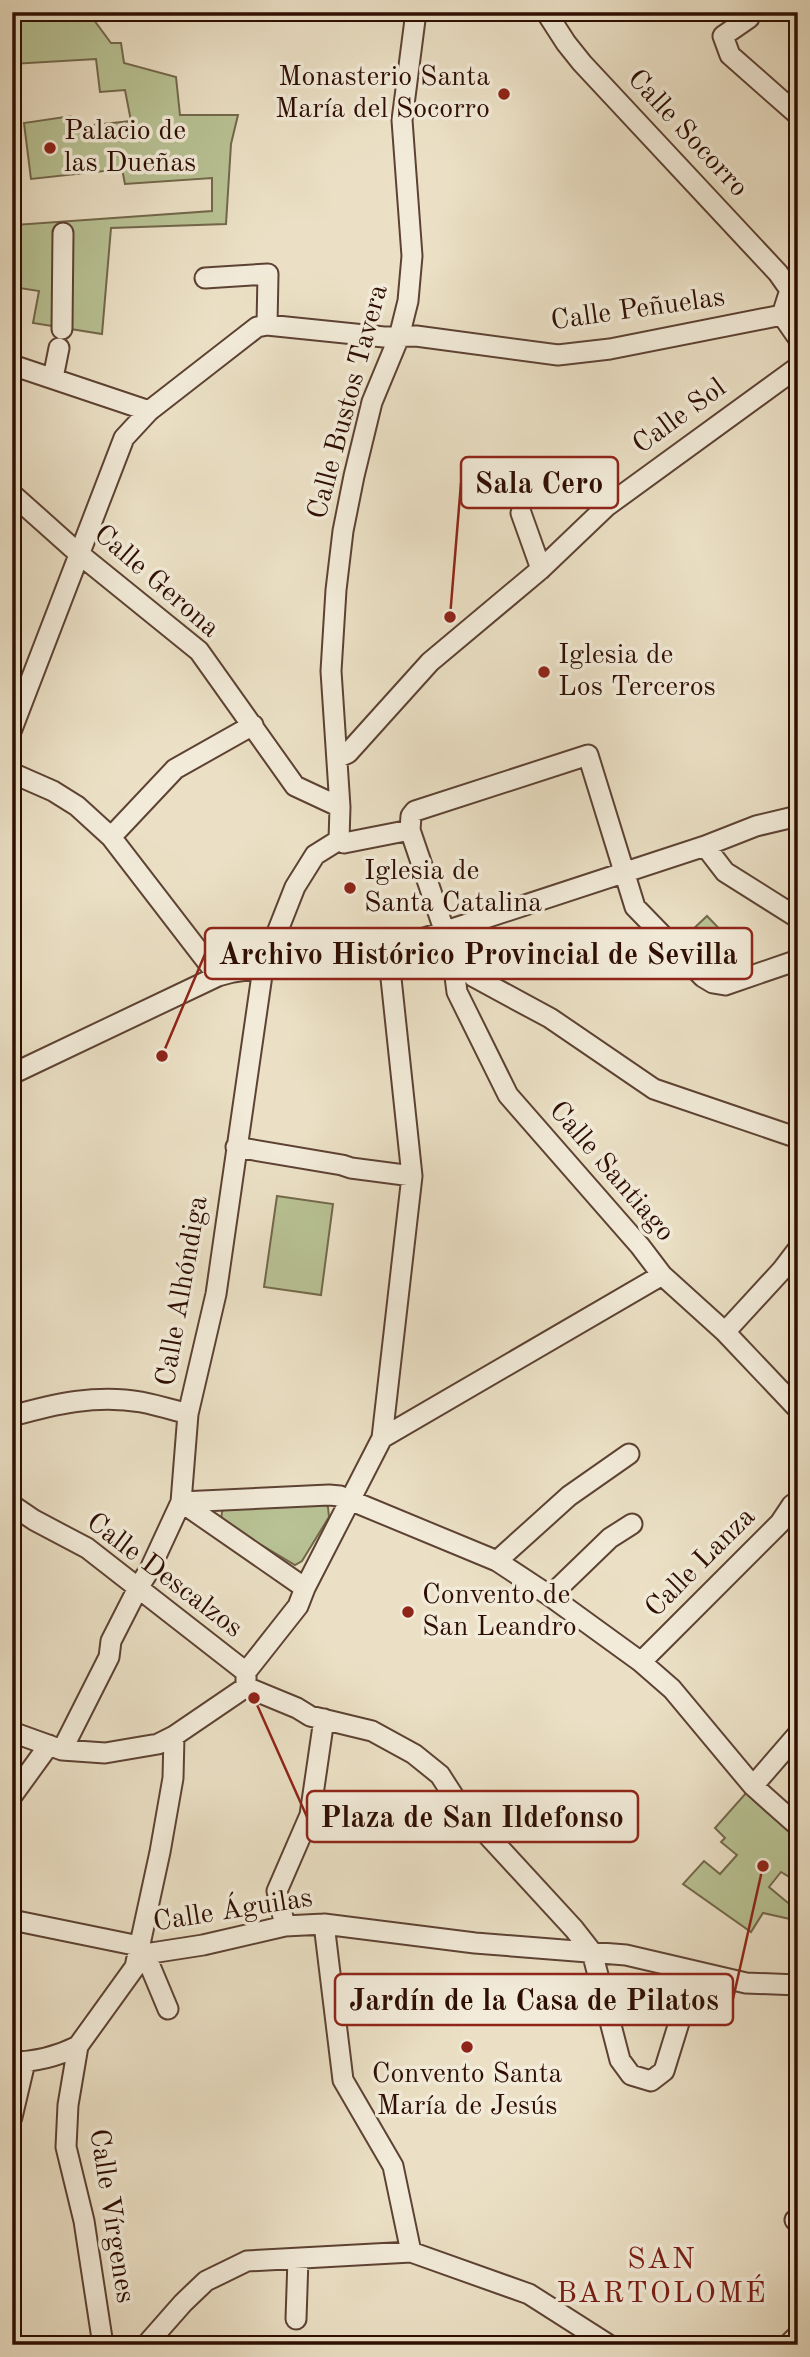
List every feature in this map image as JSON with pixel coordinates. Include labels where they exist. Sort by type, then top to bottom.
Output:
[{"type":"street","name":"Calle Bustos Tavera","points":[[339,840],[340,807],[331,671],[336,590],[343,531],[372,402],[399,337],[408,301],[412,256],[402,110],[416,12]]},
{"type":"street","name":"Calle Socorro","points":[[546,12],[582,63],[794,288]]},
{"type":"street","points":[[745,12],[748,18],[723,36],[730,55],[798,115]]},
{"type":"street","points":[[53,378],[60,338],[63,233]]},
{"type":"street","points":[[12,729],[124,438],[149,411],[257,327],[267,325],[268,274],[205,278]]},
{"type":"street","points":[[794,288],[782,315],[798,338]]},
{"type":"street","name":"Calle Peñuelas","points":[[267,325],[399,337],[416,336],[558,355],[610,349],[782,315]]},
{"type":"street","points":[[12,365],[149,411]]},
{"type":"street","name":"Calle Sol","points":[[337,758],[348,753],[430,662],[541,569],[607,506],[795,368]]},
{"type":"street","name":"Calle Gerona","points":[[12,494],[78,553],[199,651],[295,786],[340,807]]},
{"type":"street","points":[[521,513],[541,569]]},
{"type":"street","points":[[111,837],[175,769],[253,725]]},
{"type":"street","points":[[339,840],[344,843],[410,830],[411,816],[415,811],[588,755],[635,907],[703,977],[724,985],[798,960]]},
{"type":"street","points":[[12,773],[76,806],[111,837],[218,976]]},
{"type":"street","points":[[12,1074],[218,976],[388,950],[705,846],[756,826],[798,816]]},
{"type":"street","name":"Calle Santiago","points":[[410,830],[452,953],[457,992],[508,1095],[640,1246],[662,1275],[725,1332],[798,1409]]},
{"type":"street","name":"Calle Alhóndiga","points":[[12,1796],[56,1748],[109,1657],[111,1641],[150,1569],[181,1502],[188,1414],[216,1294],[263,968],[295,887],[315,855],[339,840]]},
{"type":"street","points":[[705,846],[725,872],[798,918]]},
{"type":"street","points":[[12,1732],[56,1748],[105,1753],[158,1744],[174,1736],[246,1680],[298,1606],[382,1438],[412,1176],[388,950]]},
{"type":"street","points":[[452,953],[474,977],[550,1018],[654,1089],[798,1138]]},
{"type":"street","points":[[236,1147],[412,1176]]},
{"type":"street","points":[[725,1332],[798,1249]]},
{"type":"street","points":[[382,1438],[662,1275]]},
{"type":"street","points":[[12,1416],[52,1405],[99,1399],[139,1402],[188,1414]]},
{"type":"street","points":[[497,1561],[569,1496],[629,1454]]},
{"type":"street","points":[[181,1502],[329,1495],[351,1499],[497,1561],[642,1662],[672,1689],[753,1786],[798,1826]]},
{"type":"street","name":"Calle Lanza","points":[[642,1662],[780,1524],[792,1505],[798,1501]]},
{"type":"street","points":[[181,1502],[305,1588]]},
{"type":"street","name":"Calle Descalzos","points":[[12,1505],[87,1548],[138,1587],[246,1680],[310,1716],[372,1731],[414,1754],[440,1775],[458,1804],[592,1952]]},
{"type":"street","points":[[550,1596],[610,1538],[632,1524]]},
{"type":"street","points":[[285,1926],[277,1891],[310,1815],[324,1719]]},
{"type":"street","points":[[753,1786],[798,1734]]},
{"type":"street","name":"Calle Vírgenes","points":[[103,2345],[84,2221],[66,2147],[68,2105],[78,2046],[135,1967],[142,1950],[173,1778],[174,1736]]},
{"type":"street","name":"Calle Águilas","points":[[12,1920],[142,1950],[203,1945],[285,1926],[324,1924],[475,1942],[626,1955],[747,1983],[798,1985]]},
{"type":"street","points":[[324,1924],[343,2080],[393,2166],[411,2252]]},
{"type":"street","points":[[142,1950],[168,2009]]},
{"type":"street","points":[[592,1952],[620,2060],[631,2075],[651,2081],[664,2071],[695,1971]]},
{"type":"street","points":[[12,2117],[19,2062],[63,2053],[78,2046]]},
{"type":"street","points":[[146,2345],[206,2281],[247,2261],[411,2252],[529,2294],[609,2345]]},
{"type":"street","points":[[296,2319],[298,2259]]},
{"type":"street","points":[[788,2345],[798,2335]]},
{"type":"green space","points":[[29,12],[88,12],[111,43],[121,43],[124,63],[176,77],[180,115],[238,115],[231,144],[226,224],[111,228],[102,334],[33,323],[39,291],[13,287],[12,207],[15,225],[212,211],[212,178],[125,184],[122,169],[31,179],[24,123],[71,116],[74,127],[131,121],[125,90],[100,92],[96,59],[12,64],[12,18]]},
{"type":"green space","points":[[707,916],[733,943],[717,960],[690,932]]},
{"type":"green space","points":[[277,1196],[333,1204],[321,1295],[264,1287]]},
{"type":"green space","points":[[322,1502],[328,1507],[329,1517],[302,1561],[295,1565],[221,1521],[224,1509]]},
{"type":"green space","points":[[746,1793],[798,1831],[798,1871],[791,1878],[781,1872],[769,1887],[793,1907],[790,1919],[763,1913],[751,1932],[683,1884],[704,1861],[720,1874],[737,1855],[721,1842],[725,1838],[715,1828]]},
{"type":"place","name":"Monasterio Santa María del Socorro","points":[[504,94]]},
{"type":"place","name":"Palacio de las Dueñas","points":[[50,148]]},
{"type":"place","name":"Sala Cero","points":[[450,617]]},
{"type":"place","name":"Iglesia de Los Terceros","points":[[544,672]]},
{"type":"place","name":"Iglesia de Santa Catalina","points":[[350,888]]},
{"type":"place","name":"Archivo Histórico Provincial de Sevilla","points":[[162,1056]]},
{"type":"place","name":"Convento de San Leandro","points":[[408,1612]]},
{"type":"place","name":"Plaza de San Ildefonso","points":[[254,1698]]},
{"type":"place","name":"Jardín de la Casa de Pilatos","points":[[763,1866]]},
{"type":"place","name":"Convento Santa María de Jesús","points":[[467,2047]]},
{"type":"district","name":"SAN BARTOLOMÉ","points":[[662,2277]]}]
